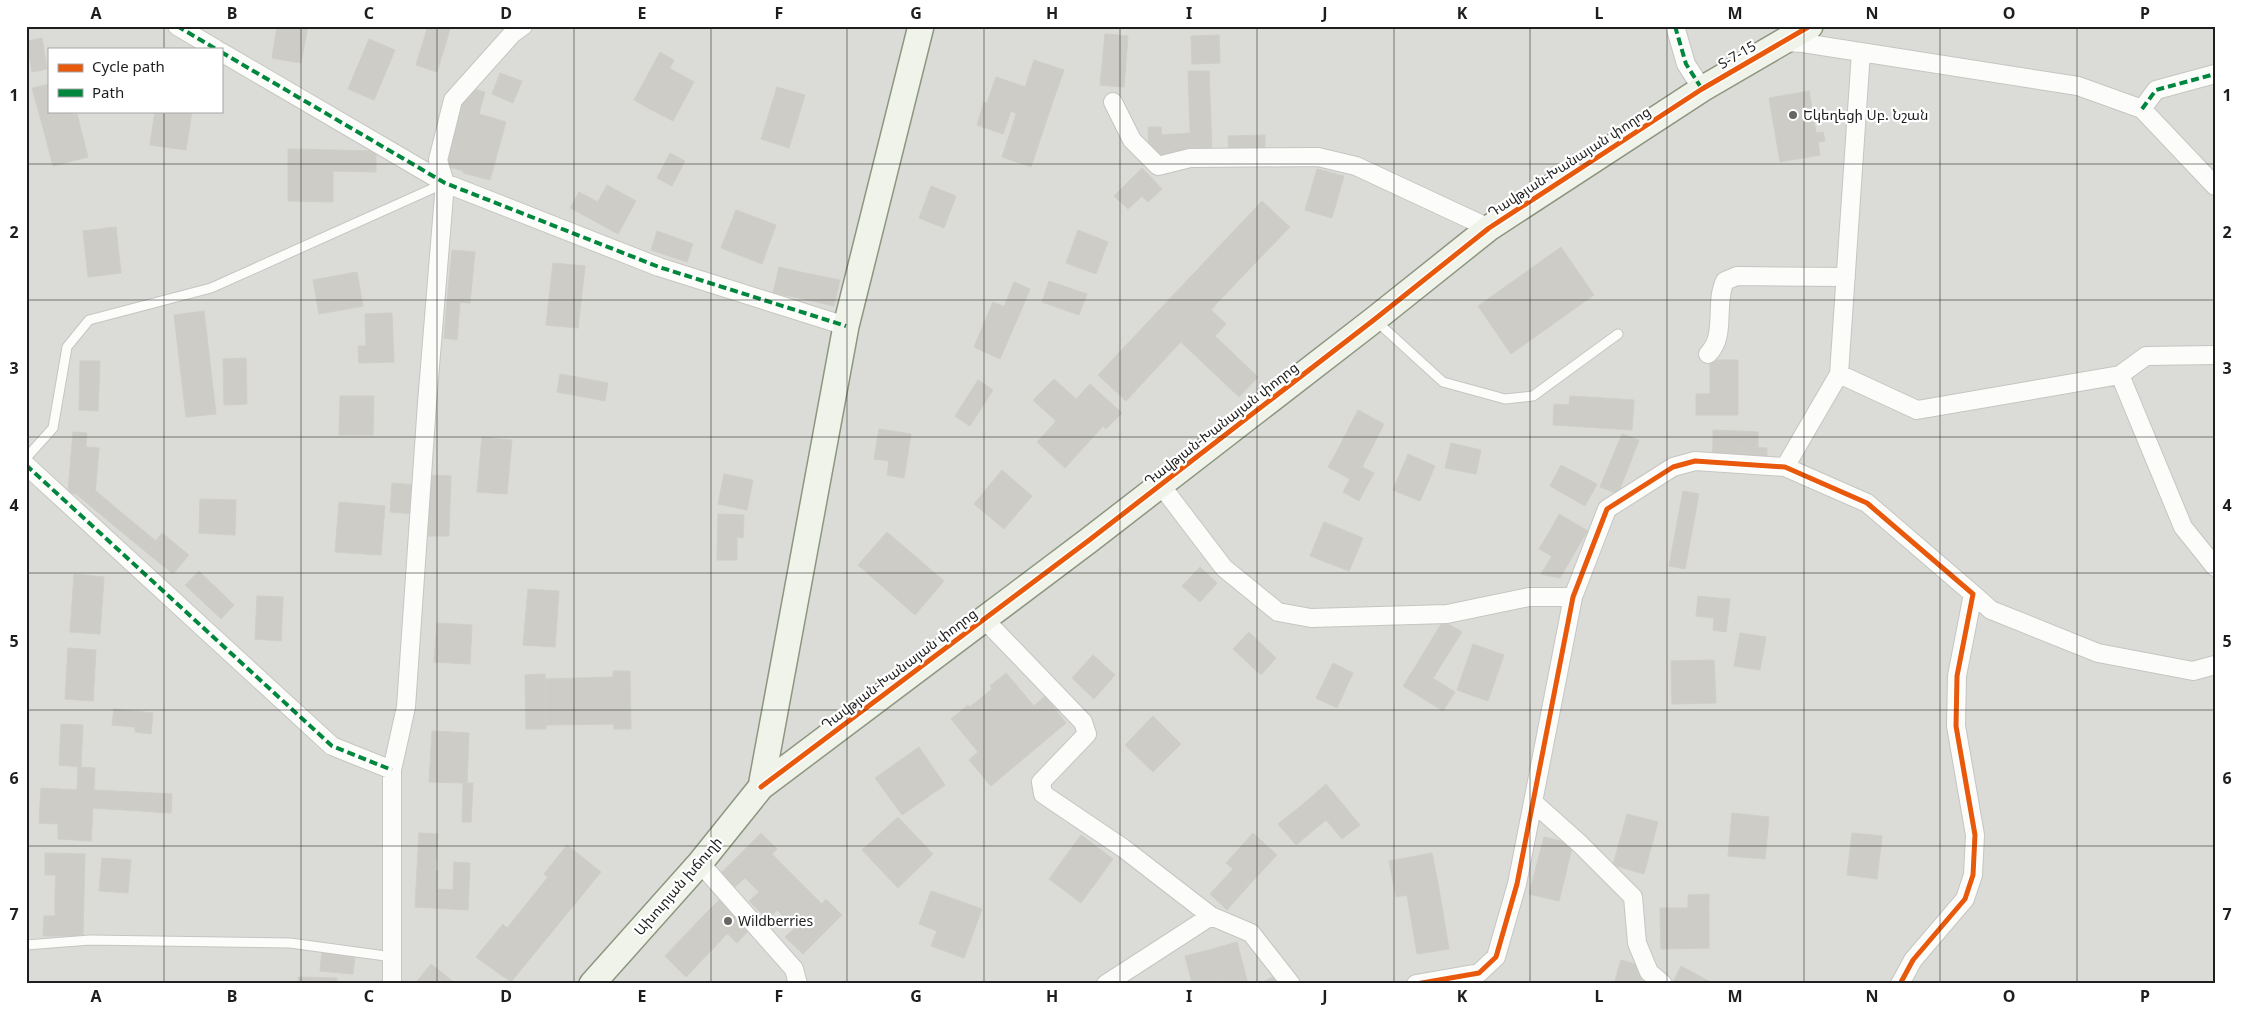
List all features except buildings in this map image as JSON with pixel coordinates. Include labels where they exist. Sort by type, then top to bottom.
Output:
[{"type":"street","points":[[177,26],[214,48]]},
{"type":"street","points":[[392,984],[392,770],[406,706],[426,413],[445,183],[438,160],[453,100],[512,34],[523,26]]},
{"type":"street","points":[[760,787],[846,326],[921,26]]},
{"type":"street","points":[[1675,26],[1686,64],[1702,89]]},
{"type":"street","name":"Տ-7-15","points":[[1702,89],[1810,26]]},
{"type":"street","points":[[1782,42],[1803,43],[2078,86],[2142,109],[2215,186]]},
{"type":"street","points":[[1785,467],[1839,374],[1861,52]]},
{"type":"street","points":[[222,53],[445,183],[659,267],[846,326]]},
{"type":"street","points":[[2142,109],[2156,90],[2215,74]]},
{"type":"street","name":"Դավթյան-Խանայան փողոց","points":[[760,787],[984,619],[1374,320],[1489,228],[1702,89]]},
{"type":"street","points":[[1113,102],[1132,140],[1158,166],[1190,158],[1318,157],[1356,166],[1489,228]]},
{"type":"street","points":[[1708,354],[1715,348],[1719,324],[1720,290],[1726,281],[1737,276],[1846,276]]},
{"type":"street","points":[[1839,374],[1917,410],[2120,375],[2146,356],[2215,354]]},
{"type":"street","points":[[2120,375],[2183,527],[2215,567]]},
{"type":"street","points":[[1416,984],[1479,973],[1496,957],[1517,884],[1572,597],[1607,509],[1673,467],[1695,461],[1785,467],[1868,503],[1991,610],[2098,653],[2193,671],[2215,666]]},
{"type":"street","points":[[26,465],[332,746],[392,770]]},
{"type":"street","points":[[1160,484],[1224,568],[1278,612],[1311,618],[1447,614],[1529,597],[1572,597]]},
{"type":"street","points":[[1900,984],[1913,960],[1965,899],[1973,875],[1975,835],[1956,726],[1957,676],[1973,594]]},
{"type":"street","points":[[984,619],[1083,722],[1087,734],[1041,782],[1042,794],[1123,848],[1211,916],[1250,933],[1291,984]]},
{"type":"street","name":"Ախուրյան խճուղի","points":[[592,984],[700,862],[760,787]]},
{"type":"street","points":[[1533,802],[1580,844],[1633,897],[1637,943],[1649,972],[1663,984]]},
{"type":"street","points":[[700,862],[794,969],[798,984]]},
{"type":"street","points":[[1106,984],[1211,916]]},
{"type":"lane","points":[[26,458],[53,428],[67,347],[89,320],[211,288],[445,183]]},
{"type":"lane","points":[[1374,320],[1443,382],[1505,398],[1533,396],[1618,334]]},
{"type":"lane","points":[[26,945],[90,940],[290,943],[393,958]]},
{"type":"shaded area","points":[[26,26],[2215,26],[2215,984],[26,984]]},
{"type":"marked path","points":[[177,26],[214,48]]},
{"type":"marked path","points":[[1675,26],[1686,64],[1702,89]]},
{"type":"marked path","points":[[222,53],[445,183],[659,267],[846,326]]},
{"type":"marked path","points":[[2142,109],[2156,90],[2215,74]]},
{"type":"marked path","points":[[26,465],[332,746],[392,770]]},
{"type":"cycle path","points":[[761,787],[1088,541],[1375,319],[1489,228],[1702,89],[1810,26]]},
{"type":"cycle path","points":[[1416,984],[1479,973],[1496,957],[1517,884],[1573,597],[1607,509],[1673,467],[1695,461],[1785,467],[1867,503],[1973,594],[1957,676],[1956,726],[1975,835],[1973,875],[1965,899],[1913,960],[1900,984]]},
{"type":"place","name":"Եկեղեցի Սբ. Նշան","points":[[1793,115]]},
{"type":"place","name":"Wildberries","points":[[728,921]]}]
